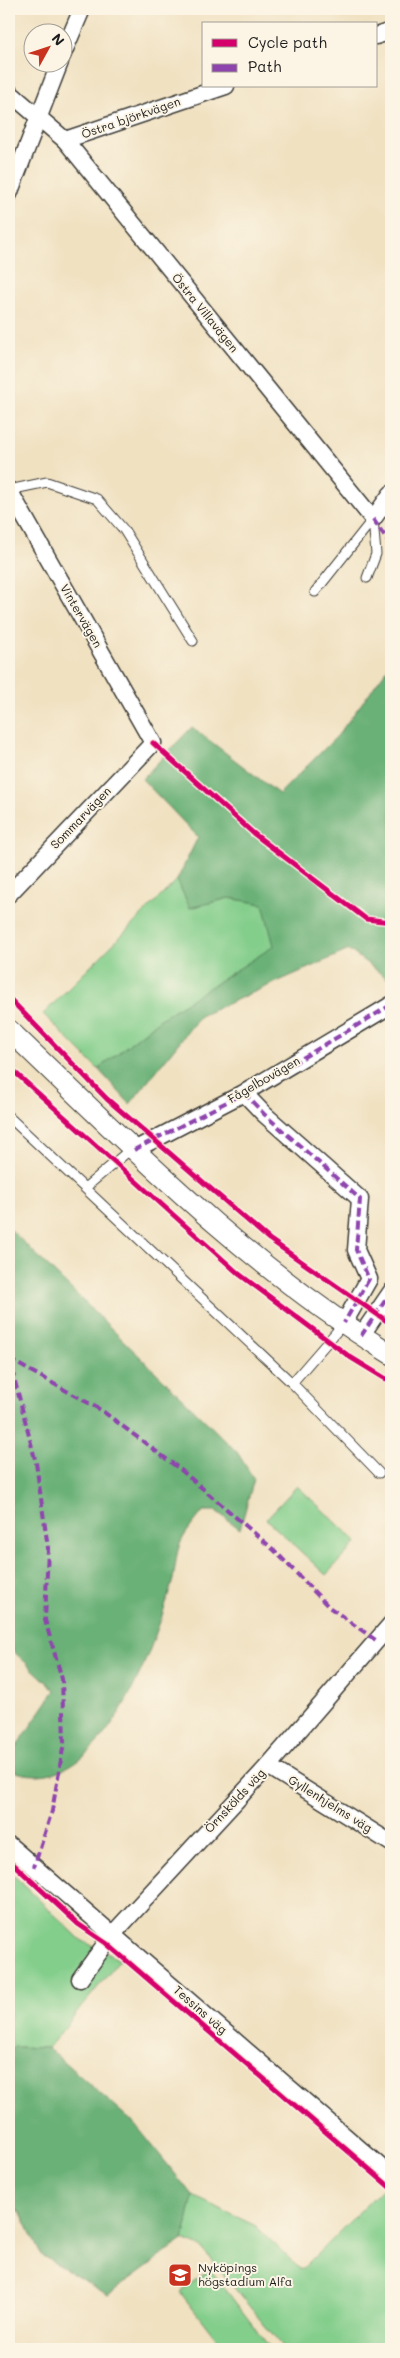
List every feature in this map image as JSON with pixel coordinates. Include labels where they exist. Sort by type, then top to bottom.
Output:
[{"type":"street","points":[[72,32],[82,9]]},
{"type":"street","points":[[378,35],[391,31]]},
{"type":"street","points":[[9,194],[56,72]]},
{"type":"street","name":"Östra björkvägen","points":[[65,140],[220,88]]},
{"type":"street","name":"Östra Villavägen","points":[[9,92],[37,118],[65,140],[372,519]]},
{"type":"street","name":"Vintervägen","points":[[9,490],[153,743]]},
{"type":"street","points":[[372,519],[391,494]]},
{"type":"street","name":"Sommarvägen","points":[[9,894],[153,743]]},
{"type":"street","name":"Fågelbovägen","points":[[133,1149],[244,1093],[391,1005]]},
{"type":"street","points":[[9,1030],[133,1149],[253,1256],[361,1336],[391,1354]]},
{"type":"street","points":[[244,1093],[264,1114],[360,1200],[356,1250],[369,1279],[344,1323]]},
{"type":"street","points":[[361,1336],[391,1292]]},
{"type":"street","name":"Örnskölds väg","points":[[80,1979],[112,1935],[268,1766],[391,1624]]},
{"type":"street","name":"Gyllenhjelms väg","points":[[268,1766],[391,1843]]},
{"type":"street","name":"Tessins väg","points":[[9,1845],[391,2176]]},
{"type":"lane","points":[[9,490],[47,482],[96,498],[124,530],[193,641]]},
{"type":"lane","points":[[367,578],[376,554],[372,519]]},
{"type":"lane","points":[[315,592],[372,519]]},
{"type":"lane","points":[[9,1117],[86,1187],[292,1384],[379,1473]]},
{"type":"lane","points":[[86,1187],[133,1149]]},
{"type":"lane","points":[[292,1384],[344,1323]]},
{"type":"green space","points":[[391,664],[391,981],[349,950],[200,1016],[130,1104],[98,1069],[162,1018],[274,946],[263,904],[229,898],[190,908],[177,880],[198,837],[142,779],[192,727],[279,794],[338,735]]},
{"type":"green space","points":[[177,880],[190,908],[229,898],[264,904],[275,946],[162,1018],[98,1069],[43,1014]]},
{"type":"green space","points":[[9,1228],[237,1452],[254,1479],[240,1529],[216,1511],[203,1511],[183,1538],[179,1547],[172,1583],[164,1610],[138,1678],[120,1712],[98,1742],[73,1764],[45,1774],[13,1771],[11,1755],[55,1690],[9,1647]]},
{"type":"green space","points":[[297,1486],[357,1542],[326,1575],[266,1519]]},
{"type":"green space","points":[[9,1871],[81,1940],[120,1960],[48,2048],[15,2047],[9,2050]]},
{"type":"green space","points":[[14,2047],[48,2048],[135,2124],[193,2196],[183,2240],[108,2295],[41,2255],[21,2213],[9,2204],[9,2050]]},
{"type":"green space","points":[[382,2189],[391,2197],[391,2349],[284,2349],[201,2247],[183,2240],[193,2196],[256,2226],[301,2270]]},
{"type":"green space","points":[[210,2269],[271,2349],[224,2349],[180,2292]]},
{"type":"marked path","points":[[373,519],[391,545]]},
{"type":"marked path","points":[[134,1150],[244,1093],[391,1005]]},
{"type":"marked path","points":[[244,1093],[264,1114],[360,1199],[356,1250],[369,1279],[344,1323]]},
{"type":"marked path","points":[[361,1336],[391,1292]]},
{"type":"marked path","points":[[9,1358],[36,1463],[48,1548],[45,1620],[62,1679],[64,1743],[52,1811],[34,1867]]},
{"type":"marked path","points":[[9,1359],[101,1410],[181,1470],[274,1550],[329,1607],[377,1641]]},
{"type":"cycle path","points":[[153,743],[253,833],[366,919],[391,922]]},
{"type":"cycle path","points":[[9,998],[107,1099],[269,1239],[391,1324]]},
{"type":"cycle path","points":[[9,1067],[239,1274],[350,1357],[391,1382]]},
{"type":"cycle path","points":[[9,1860],[78,1924],[106,1943],[391,2188]]},
{"type":"place","name":"Nyköpings högstadium Alfa","points":[[180,2275]]}]
